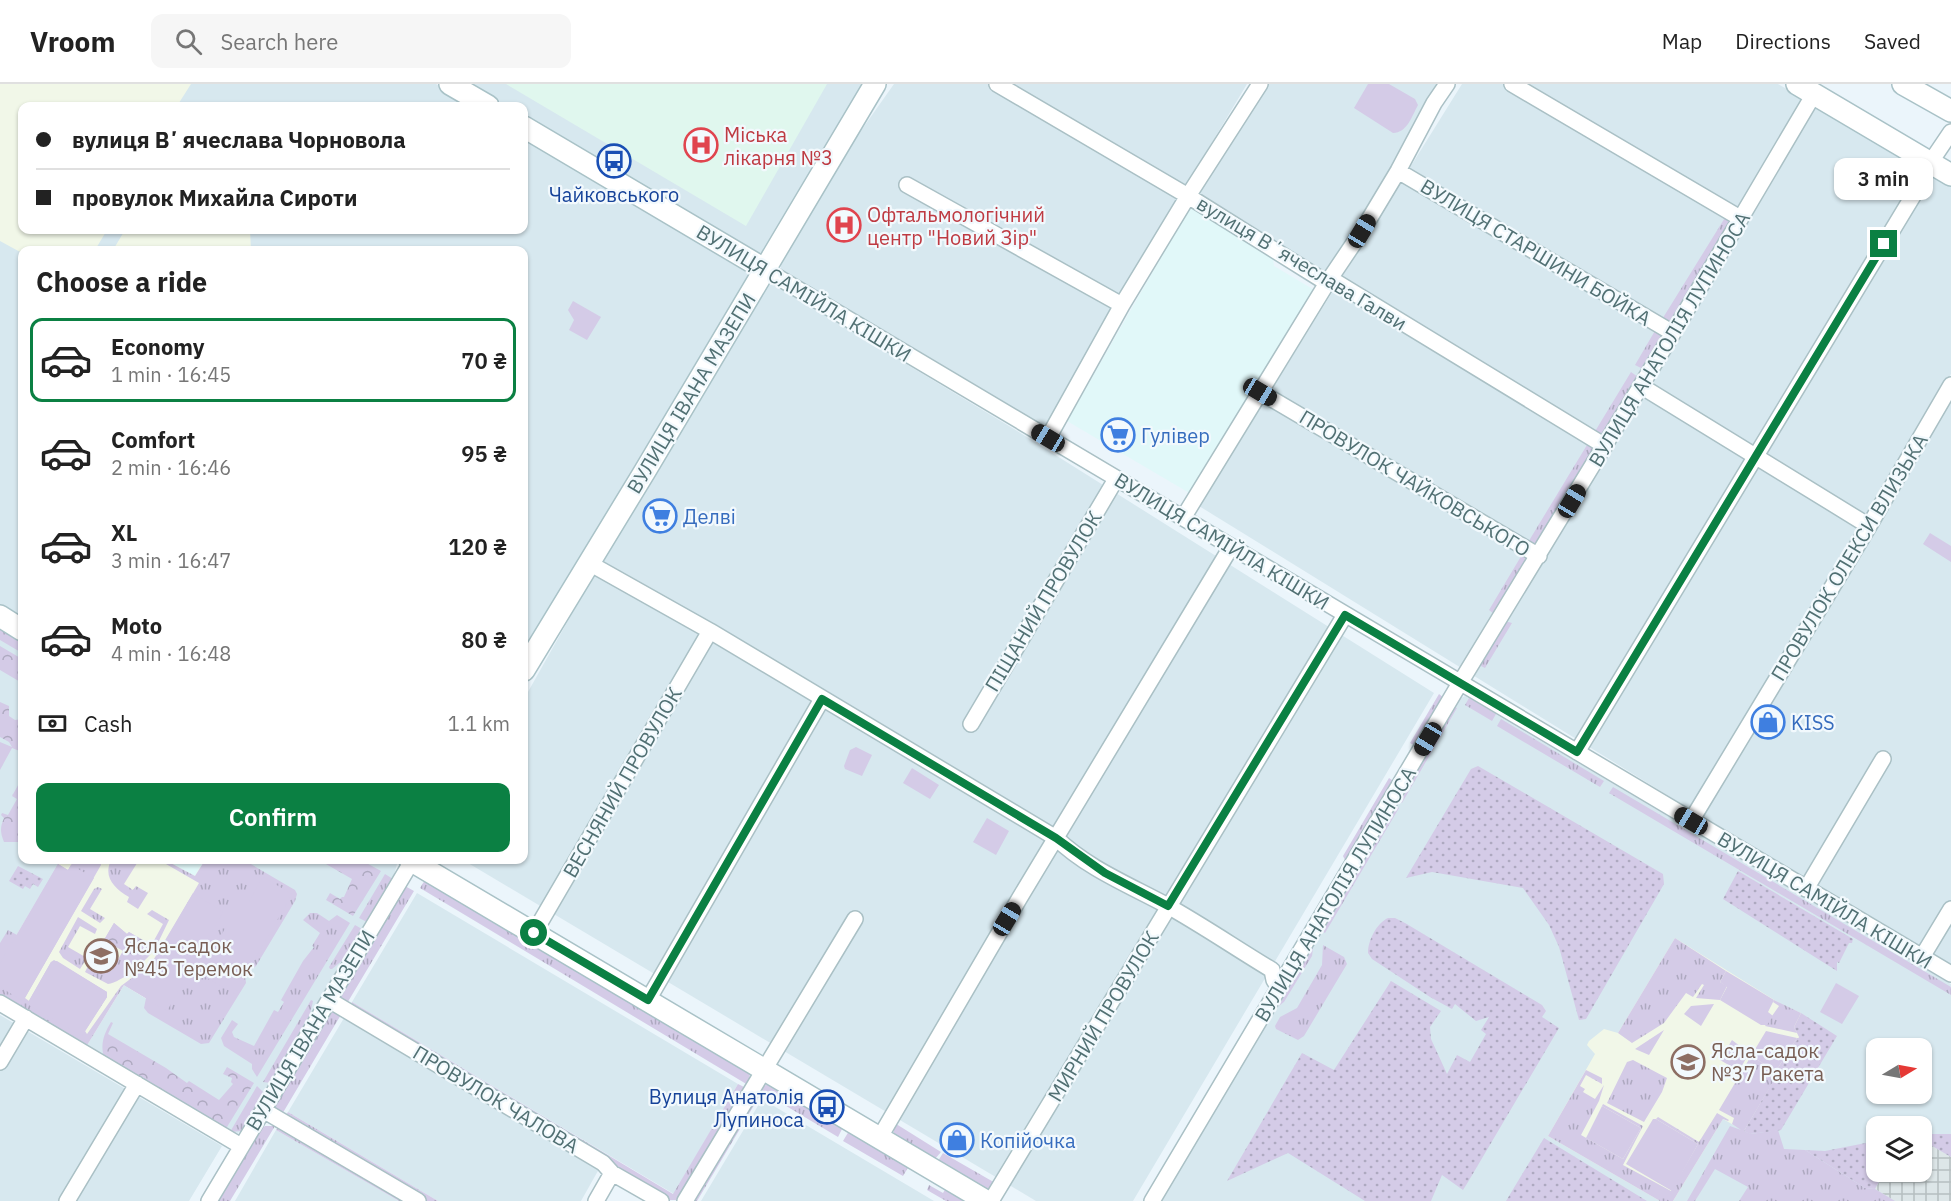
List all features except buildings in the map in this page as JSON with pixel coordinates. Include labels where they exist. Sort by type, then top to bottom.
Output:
[{"type":"street","points":[[450,84],[481,102]]},
{"type":"street","name":"ВУЛИЦЯ ІВАНА МАЗЕПИ","points":[[528,663],[875,84]]},
{"type":"street","name":"вулиця Вʼячеслава Галви","points":[[997,84],[1188,196],[1328,283],[1336,282],[1605,446]]},
{"type":"street","points":[[1183,518],[1398,171],[1447,84]]},
{"type":"street","points":[[1512,84],[1740,218]]},
{"type":"street","points":[[1903,84],[1951,111]]},
{"type":"street","points":[[1048,438],[1122,305],[1257,85]]},
{"type":"street","points":[[1810,87],[1951,176]]},
{"type":"street","name":"ВУЛИЦЯ АНАТОЛІЯ ЛУПИНОСА","points":[[1152,1201],[1673,333],[1740,218],[1810,87]]},
{"type":"street","name":"ВУЛИЦЯ САМІЙЛА КІШКИ","points":[[528,129],[1951,974]]},
{"type":"street","points":[[1577,752],[1756,458],[1919,186],[1930,163],[1951,132]]},
{"type":"street","name":"ВУЛИЦЯ СТАРШИНИ БОЙКА","points":[[1398,171],[1673,333]]},
{"type":"street","points":[[907,185],[1122,305]]},
{"type":"street","name":"ПРОВУЛОК ОЛЕКСИ ВЛИЗЬКА","points":[[1691,821],[1951,385]]},
{"type":"street","points":[[1641,386],[1869,526]]},
{"type":"street","name":"ПРОВУЛОК ЧАЙКОВСЬКОГО","points":[[1260,392],[1539,556]]},
{"type":"street","name":"ПІЩАНИЙ ПРОВУЛОК","points":[[971,724],[1116,479]]},
{"type":"street","points":[[880,1137],[1231,547]]},
{"type":"street","points":[[589,563],[710,631],[1056,838],[1105,873],[1168,906],[1272,970],[1292,967]]},
{"type":"street","name":"МИРНИЙ ПРОВУЛОК","points":[[991,1201],[1345,615]]},
{"type":"street","points":[[0,616],[18,627]]},
{"type":"street","name":"ВЕСНЯНИЙ ПРОВУЛОК","points":[[534,933],[710,631]]},
{"type":"street","points":[[648,1000],[822,699]]},
{"type":"street","points":[[1806,889],[1883,759]]},
{"type":"street","name":"ВУЛИЦЯ ІВАНА МАЗЕПИ","points":[[209,1201],[409,864]]},
{"type":"street","points":[[418,864],[986,1201]]},
{"type":"street","points":[[1922,957],[1951,909]]},
{"type":"street","points":[[685,1201],[855,919]]},
{"type":"street","points":[[1272,970],[1279,988]]},
{"type":"street","name":"ПРОВУЛОК ЧАЛОВА","points":[[329,1000],[603,1163],[612,1173],[661,1201]]},
{"type":"street","points":[[0,1003],[241,1146]]},
{"type":"street","points":[[0,1062],[26,1018]]},
{"type":"street","points":[[67,1201],[136,1084]]},
{"type":"street","points":[[262,1110],[418,1201]]},
{"type":"street","points":[[596,1201],[612,1173]]},
{"type":"shaded area","points":[[0,84],[436,84],[467,102],[18,102],[18,234],[528,234],[528,138],[743,267],[749,277],[528,653],[528,246],[18,246],[18,616],[0,605]]},
{"type":"shaded area","points":[[0,84],[191,84],[180,102],[18,102],[18,234],[105,234],[97,246],[18,246],[18,251],[0,241]]},
{"type":"shaded area","name":"Міська лікарня №3","points":[[469,84],[868,84],[764,252],[758,253],[747,249],[528,118],[528,102],[500,102]]},
{"type":"shaded area","name":"Міська лікарня №3","points":[[506,84],[827,84],[746,226]]},
{"type":"shaded area","points":[[894,84],[997,84],[1188,196],[1059,421],[1045,427],[781,269],[779,258],[802,214]]},
{"type":"shaded area","points":[[1010,84],[1247,84],[1184,189]]},
{"type":"shaded area","points":[[1260,84],[1449,84],[1327,283],[1188,196]]},
{"type":"shaded area","points":[[1462,84],[1778,84],[1951,184],[1951,374],[1693,811],[1199,506]]},
{"type":"shaded area","points":[[1190,207],[1273,259],[1274,266],[1316,291],[1191,494],[1067,421]]},
{"type":"shaded area","points":[[123,234],[250,234],[251,246],[115,246]]},
{"type":"shaded area","points":[[767,285],[774,285],[1014,429],[1434,693],[1133,1201],[1036,1201],[470,864],[528,864],[528,692],[668,443]]},
{"type":"shaded area","points":[[1951,393],[1951,967],[1704,820],[1702,812]]},
{"type":"shaded area","points":[[0,628],[18,639],[18,864],[59,864],[0,963]]},
{"type":"shaded area","points":[[1465,696],[1951,984],[1951,1201],[1158,1201],[1457,700]]},
{"type":"shaded area","name":"Ясла-садок №45 Теремок","points":[[59,864],[172,864],[195,876],[200,867],[228,884],[167,1011],[124,985],[90,1040],[26,1003],[0,963]]},
{"type":"shaded area","points":[[172,864],[202,864],[195,876]]},
{"type":"shaded area","points":[[204,864],[397,864],[393,879],[243,1129],[238,1133],[230,1132],[86,1047],[124,985],[166,1011]]},
{"type":"shaded area","points":[[417,893],[738,1084],[674,1194],[352,1002]]},
{"type":"shaded area","name":"Ясла-садок №37 Ракета","points":[[1675,938],[1781,1004],[1801,1013],[1800,1037],[1744,1131],[1723,1119],[1673,1201],[1660,1201],[1548,1136],[1595,1054],[1587,1045],[1589,1041],[1604,1029],[1618,1033]]},
{"type":"shaded area","points":[[0,1015],[222,1146],[189,1201],[0,1201]]},
{"type":"shaded area","points":[[344,1018],[599,1169],[581,1201],[438,1201],[288,1112]]},
{"type":"shaded area","points":[[762,1099],[934,1201],[701,1201]]},
{"type":"shaded area","points":[[276,1130],[399,1201],[235,1201]]},
{"type":"shaded area","points":[[1932,1146],[1951,1157],[1951,1201],[1895,1201],[1875,1189],[1879,1182],[1932,1182]]},
{"type":"green space","points":[[1368,84],[1389,84],[1415,99],[1418,105],[1409,123],[1402,130],[1393,133],[1354,108]]},
{"type":"green space","points":[[1726,216],[1729,222],[1727,228],[1671,321],[1661,321]]},
{"type":"green space","points":[[573,301],[601,317],[587,340],[569,330],[574,320],[568,310]]},
{"type":"green space","points":[[1656,329],[1663,332],[1662,336],[1643,369],[1635,365]]},
{"type":"green space","points":[[1631,372],[1638,377],[1602,436],[1594,433]]},
{"type":"green space","points":[[1590,440],[1595,449],[1537,546],[1527,544]]},
{"type":"green space","points":[[1930,533],[1951,546],[1951,562],[1923,544]]},
{"type":"green space","points":[[1523,553],[1528,558],[1494,614],[1489,610]]},
{"type":"green space","points":[[1505,621],[1512,623],[1485,668],[1479,665]]},
{"type":"green space","points":[[0,628],[18,639],[18,651],[0,640]]},
{"type":"green space","points":[[0,646],[18,657],[18,681],[0,670]]},
{"type":"green space","points":[[1439,694],[1444,698],[1417,747],[1410,743]]},
{"type":"green space","points":[[1469,698],[1496,714],[1492,721],[1465,705]]},
{"type":"green space","points":[[0,702],[9,706],[9,716],[18,720],[18,750],[12,748],[0,770],[0,742],[12,747],[9,742],[0,737]]},
{"type":"green space","points":[[1453,706],[1457,708],[1402,803],[1398,800]]},
{"type":"green space","points":[[1501,719],[1604,781],[1600,787],[1497,726]]},
{"type":"green space","points":[[856,747],[872,755],[862,776],[845,769],[844,766],[850,750]]},
{"type":"green space","points":[[1478,766],[1663,874],[1664,884],[1586,1019],[1579,1020],[1559,947],[1549,925],[1523,888],[1432,872],[1406,878],[1471,769]]},
{"type":"green space","points":[[912,768],[939,785],[930,799],[903,783]]},
{"type":"green space","points":[[1389,778],[1395,782],[1345,860],[1343,856]]},
{"type":"green space","points":[[18,785],[18,842],[4,842],[1,830],[4,818],[1,815],[2,813],[8,815],[17,799],[12,796]]},
{"type":"green space","points":[[1613,787],[1951,987],[1951,995],[1609,793]]},
{"type":"green space","points":[[1395,805],[1399,808],[1325,933],[1320,930]]},
{"type":"green space","points":[[987,818],[1009,831],[996,855],[973,842]]},
{"type":"green space","points":[[58,864],[68,870],[72,864],[101,865],[25,998],[29,1001],[51,962],[57,961],[107,992],[107,997],[85,1031],[87,1034],[121,986],[153,962],[199,883],[166,864],[172,864],[195,876],[202,864],[251,864],[295,890],[297,894],[256,966],[247,969],[246,983],[209,1043],[201,1044],[148,1013],[144,1008],[146,998],[124,985],[86,1047],[0,996],[0,943],[8,930],[17,935]]},
{"type":"green space","points":[[58,864],[68,870],[71,865],[94,878],[23,1001],[0,987],[0,963]]},
{"type":"green space","points":[[110,864],[136,864],[124,884],[133,890],[136,886],[148,893],[138,909],[127,902],[129,897],[111,882]]},
{"type":"green space","points":[[326,864],[368,864],[381,871],[353,916],[326,900],[330,893],[340,899],[344,897],[352,879]]},
{"type":"green space","points":[[18,866],[43,879],[38,887],[33,884],[30,889],[25,886],[23,889],[9,881]]},
{"type":"green space","points":[[1738,871],[1853,939],[1839,963],[1837,962],[1837,971],[1723,899]]},
{"type":"green space","points":[[385,874],[393,879],[367,922],[359,918]]},
{"type":"green space","points":[[263,877],[292,894],[235,994],[200,974],[228,923],[248,903]]},
{"type":"green space","points":[[425,880],[746,1069],[750,1074],[748,1085],[420,888]]},
{"type":"green space","points":[[405,886],[414,891],[346,1005],[340,995]]},
{"type":"green space","points":[[98,887],[102,889],[90,909],[105,918],[100,923],[81,911],[94,889]]},
{"type":"green space","points":[[193,893],[223,912],[167,1011],[124,985],[151,964]]},
{"type":"green space","points":[[152,910],[169,920],[156,947],[152,944],[163,924],[147,914]]},
{"type":"green space","points":[[310,913],[317,913],[329,921],[337,915],[350,923],[257,1077],[252,1064],[224,1046],[221,1038],[232,1020],[238,1024],[232,1032],[234,1037],[254,1046],[274,1010],[278,1012],[284,1002],[281,1000],[303,961],[314,947],[312,946],[320,933],[303,920]]},
{"type":"green space","points":[[78,917],[97,929],[95,934],[80,926],[68,947],[87,958],[80,969],[63,958],[59,952]]},
{"type":"green space","points":[[1388,918],[1395,918],[1405,923],[1542,1005],[1546,1011],[1542,1017],[1559,1028],[1468,1182],[1463,1190],[1442,1175],[1431,1201],[1365,1201],[1288,1153],[1227,1181],[1302,1053],[1334,1070],[1391,981],[1441,1011],[1430,1027],[1431,1039],[1447,1074],[1457,1055],[1470,1062],[1486,1034],[1481,1030],[1489,1017],[1476,1021],[1455,1004],[1452,1009],[1372,959],[1368,953],[1371,938],[1380,924]]},
{"type":"green space","points":[[114,923],[127,934],[129,932],[154,950],[133,971],[120,980],[108,984],[85,972],[91,960],[111,971],[123,951],[104,940]]},
{"type":"green space","points":[[114,923],[127,934],[129,932],[143,940],[144,944],[151,948],[147,956],[138,952],[132,955],[104,940]]},
{"type":"green space","points":[[355,925],[362,929],[344,959],[330,969],[329,967]]},
{"type":"green space","points":[[1675,938],[1726,971],[1720,982],[1727,986],[1720,1000],[1696,998],[1704,985],[1702,984],[1693,997],[1686,993],[1664,1023],[1632,1043],[1618,1033]]},
{"type":"green space","points":[[1314,941],[1312,956],[1284,1002],[1271,1012]]},
{"type":"green space","points":[[1323,945],[1344,957],[1347,964],[1304,1036],[1298,1040],[1276,1029],[1275,1026],[1280,1017],[1297,1008],[1322,965]]},
{"type":"green space","points":[[54,960],[107,992],[107,997],[82,1036],[27,1004]]},
{"type":"green space","points":[[1726,971],[1774,1000],[1768,1012],[1773,1016],[1767,1025],[1761,1025],[1720,1000],[1727,987],[1720,982]]},
{"type":"green space","points":[[1836,983],[1859,996],[1842,1024],[1820,1012]]},
{"type":"green space","points":[[311,1000],[313,1001],[309,1018],[271,1083],[263,1082]]},
{"type":"green space","points":[[1774,1000],[1801,1013],[1794,1027],[1797,1033],[1765,1026],[1779,1006],[1773,1002]]},
{"type":"green space","points":[[352,1002],[673,1194],[738,1084],[746,1088],[680,1198],[669,1200],[349,1007]]},
{"type":"green space","points":[[1714,1004],[1701,1026],[1684,1014],[1691,1006]]},
{"type":"green space","points":[[332,1011],[342,1013],[281,1116],[274,1108],[275,1103],[328,1014]]},
{"type":"green space","points":[[1801,1013],[1837,1036],[1781,1130],[1750,1134],[1744,1131],[1799,1037],[1794,1027]]},
{"type":"green space","points":[[111,1022],[113,1023],[108,1034],[219,1100],[233,1084],[232,1078],[223,1074],[227,1067],[254,1083],[227,1127],[225,1129],[104,1057],[103,1039]]},
{"type":"green space","points":[[1664,1030],[1649,1055],[1635,1049]]},
{"type":"green space","points":[[1766,1031],[1797,1038],[1776,1071],[1751,1056]]},
{"type":"green space","points":[[1799,1038],[1744,1131],[1751,1134],[1778,1130],[1784,1149],[1805,1150],[1865,1188],[1875,1189],[1895,1201],[1739,1201],[1748,1187],[1715,1169],[1695,1201],[1687,1201],[1730,1126],[1741,1130],[1732,1124],[1734,1118],[1719,1110],[1751,1056],[1776,1071]]},
{"type":"green space","points":[[1732,1040],[1749,1053],[1739,1071],[1720,1060]]},
{"type":"green space","points":[[1633,1060],[1667,1078],[1662,1092],[1644,1122],[1607,1103],[1627,1062]]},
{"type":"green space","points":[[1586,1070],[1602,1078],[1602,1084],[1586,1075],[1580,1086],[1585,1089],[1583,1092],[1595,1099],[1604,1085],[1599,1101],[1581,1135],[1623,1159],[1641,1128],[1602,1106],[1603,1104],[1643,1126],[1623,1165],[1671,1191],[1698,1144],[1656,1119],[1658,1117],[1699,1142],[1717,1113],[1729,1120],[1723,1119],[1673,1201],[1660,1201],[1548,1136]]},
{"type":"green space","points":[[771,1084],[843,1127],[838,1137],[758,1089]]},
{"type":"green space","points":[[257,1086],[265,1094],[242,1131],[230,1132]]},
{"type":"green space","points":[[755,1094],[759,1097],[697,1201],[691,1201]]},
{"type":"green space","points":[[1602,1106],[1641,1128],[1623,1159],[1586,1138]]},
{"type":"green space","points":[[288,1112],[438,1201],[425,1201],[284,1118]]},
{"type":"green space","points":[[1653,1119],[1698,1144],[1672,1191],[1626,1164]]},
{"type":"green space","points":[[893,1122],[941,1152],[935,1159],[896,1136]]},
{"type":"green space","points":[[265,1126],[275,1126],[230,1201],[216,1201],[259,1130]]},
{"type":"green space","points":[[278,1127],[411,1201],[399,1201],[276,1130]]},
{"type":"green space","points":[[849,1131],[909,1166],[903,1176],[843,1141]]},
{"type":"green space","points":[[1932,1134],[1951,1134],[1951,1157],[1932,1146]]},
{"type":"green space","points":[[1544,1138],[1647,1201],[1506,1201]]},
{"type":"green space","points":[[1866,1143],[1866,1182],[1879,1182],[1875,1189],[1865,1188],[1805,1150],[1825,1151]]},
{"type":"green space","points":[[943,1153],[997,1184],[987,1190],[938,1161]]},
{"type":"green space","points":[[929,1185],[943,1193],[946,1188],[968,1201],[946,1201],[927,1190]]},
{"type":"place","name":"Міська лікарня №3","points":[[701,145]]},
{"type":"place","name":"Чайковського","points":[[614,161]]},
{"type":"place","name":"Офтальмологічний центр \"Новий Зір\"","points":[[844,225]]},
{"type":"place","name":"Гулівер","points":[[1118,435]]},
{"type":"place","name":"Делві","points":[[660,516]]},
{"type":"place","name":"KISS","points":[[1768,722]]},
{"type":"place","name":"Ясла-садок №45 Теремок","points":[[101,956]]},
{"type":"place","name":"Ясла-садок №37 Ракета","points":[[1688,1062]]},
{"type":"place","name":"Вулиця Анатолія Лупиноса","points":[[827,1107]]},
{"type":"place","name":"Копійочка","points":[[957,1140]]},
{"type":"route","points":[[534,933],[648,1000],[822,699],[1056,838],[1064,846],[1105,873],[1168,906],[1345,615],[1577,752],[1884,244]]}]
